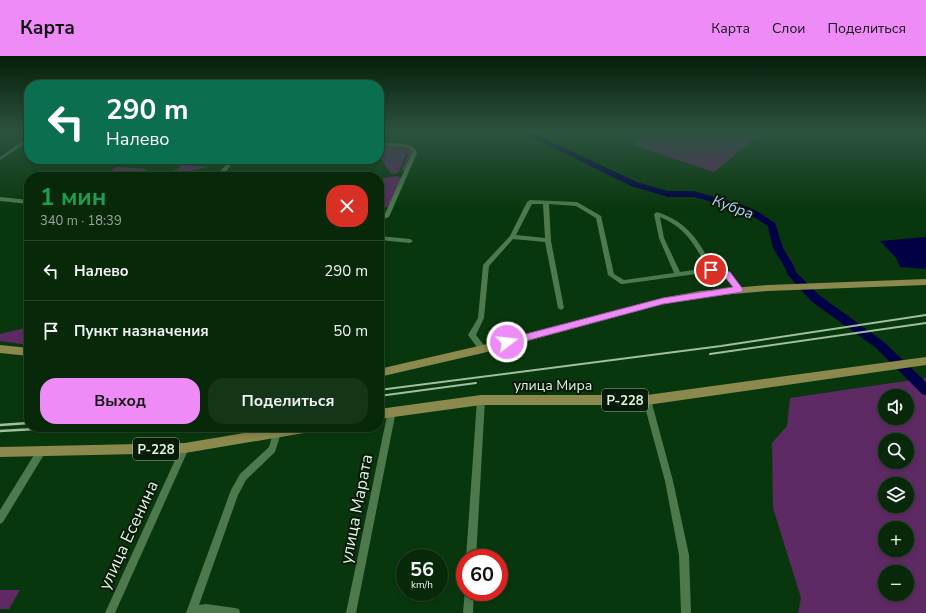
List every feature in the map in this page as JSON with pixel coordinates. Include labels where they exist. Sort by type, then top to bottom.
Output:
[{"type":"main road","points":[[384,372],[483,349],[663,301],[700,294],[768,288],[926,282]]},
{"type":"main road","points":[[0,349],[24,351]]},
{"type":"main road","name":"улица Мира","points":[[384,413],[482,400],[647,400],[926,361]]},
{"type":"main road","name":"Р-228","points":[[0,452],[185,448],[286,432]]},
{"type":"street","points":[[384,217],[386,216],[413,157]]},
{"type":"street","points":[[222,172],[230,164]]},
{"type":"street","points":[[0,199],[24,201]]},
{"type":"street","points":[[483,349],[472,335],[480,318],[486,265],[512,237],[530,202],[578,204],[599,217],[611,275],[623,282],[711,270],[727,274],[739,290]]},
{"type":"street","points":[[546,202],[548,240],[561,308]]},
{"type":"street","points":[[678,274],[664,247],[658,228],[657,214],[682,226],[711,270]]},
{"type":"street","points":[[512,237],[548,240]]},
{"type":"street","points":[[384,238],[410,241]]},
{"type":"street","points":[[472,549],[482,400]]},
{"type":"street","points":[[647,400],[669,481],[684,555],[686,613]]},
{"type":"street","name":"улица Марата","points":[[351,613],[392,411]]},
{"type":"street","points":[[192,613],[234,493],[243,477],[272,449],[277,434]]},
{"type":"street","name":"улица Есенина","points":[[110,613],[185,448]]},
{"type":"street","points":[[0,519],[42,450]]},
{"type":"street","points":[[468,613],[469,601]]},
{"type":"street","points":[[192,613],[206,609],[235,613]]},
{"type":"shaded area","points":[[384,157],[405,157],[399,172],[396,174],[390,173],[384,163]]},
{"type":"shaded area","points":[[407,157],[411,157],[405,170],[401,171]]},
{"type":"shaded area","points":[[669,157],[732,157],[714,172]]},
{"type":"shaded area","points":[[181,164],[210,166],[186,172],[171,172],[179,168]]},
{"type":"shaded area","points":[[118,167],[146,169],[147,171],[110,172]]},
{"type":"shaded area","points":[[396,176],[402,178],[389,207],[384,208],[384,178]]},
{"type":"shaded area","points":[[926,237],[926,269],[900,267],[896,258],[880,241]]},
{"type":"shaded area","points":[[24,328],[24,344],[0,341],[0,334]]},
{"type":"shaded area","points":[[926,378],[926,613],[798,613],[801,598],[773,508],[772,443],[787,426],[790,398]]},
{"type":"shaded area","points":[[0,590],[20,590],[9,609],[0,609]]},
{"type":"waterway","name":"Кубра","points":[[577,157],[634,184],[668,194],[694,194],[737,206],[752,212],[772,225],[778,248],[789,266],[791,273],[815,298],[880,345],[926,390]]},
{"type":"railway","points":[[384,389],[721,346],[926,315]]},
{"type":"railway","points":[[710,354],[926,323]]},
{"type":"railway","points":[[384,395],[476,383]]},
{"type":"railway","points":[[0,425],[24,423]]},
{"type":"railway","points":[[0,431],[24,430]]},
{"type":"route","points":[[507,342],[663,301],[700,294],[739,290],[727,274],[711,270]]}]
